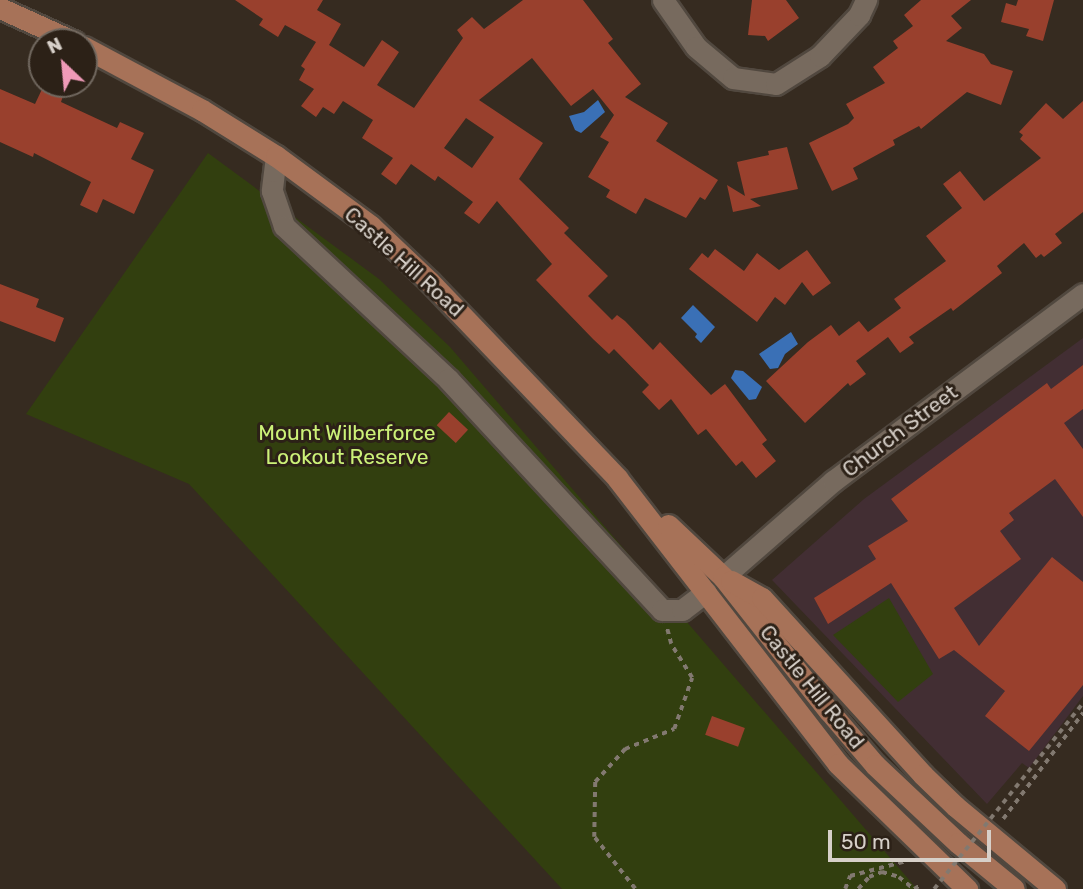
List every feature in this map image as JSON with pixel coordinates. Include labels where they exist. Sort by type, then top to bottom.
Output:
[{"type":"main road","points":[[0,8],[44,28]]},
{"type":"main road","name":"Castle Hill Road","points":[[98,54],[202,110],[275,156],[371,226],[430,282],[617,478],[723,577],[875,765],[958,843],[1014,889]]},
{"type":"main road","name":"Castle Hill Road","points":[[617,478],[838,764],[967,889]]},
{"type":"main road","points":[[706,592],[723,577],[762,598],[923,775],[955,806],[1055,889]]},
{"type":"street","points":[[663,0],[696,47],[733,78],[776,84],[820,56],[859,15],[866,0]]},
{"type":"street","points":[[275,156],[272,191],[284,226],[448,379],[662,610],[682,610],[706,592]]},
{"type":"street","name":"Church Street","points":[[723,577],[833,481],[1083,294]]},
{"type":"path","points":[[635,889],[594,837],[595,782],[625,749],[674,729],[692,678],[671,644],[662,610]]},
{"type":"path","points":[[934,889],[1083,703]]},
{"type":"path","points":[[1002,821],[1083,713]]},
{"type":"path","points":[[845,889],[850,876],[929,854]]},
{"type":"path","points":[[858,889],[869,877],[882,872],[899,877],[914,889],[919,886]]},
{"type":"shaded area","points":[[1083,338],[1083,696],[1029,768],[1022,763],[987,804],[772,580],[864,499]]},
{"type":"green space","name":"Mount Wilberforce Lookout Reserve","points":[[208,153],[379,279],[450,347],[917,889],[562,889],[189,484],[26,414]]},
{"type":"green space","points":[[889,598],[933,674],[898,702],[833,635]]},
{"type":"water","points":[[598,100],[605,112],[581,133],[575,130],[569,116],[584,112]]},
{"type":"water","points":[[693,305],[715,327],[701,343],[695,337],[697,334],[681,318]]},
{"type":"water","points":[[791,332],[798,344],[785,354],[778,368],[770,369],[759,354]]},
{"type":"water","points":[[735,370],[743,371],[762,387],[756,399],[749,400],[731,378]]},
{"type":"building","points":[[235,0],[323,0],[317,10],[341,24],[329,45],[364,67],[382,40],[399,52],[377,85],[414,108],[463,38],[457,30],[472,17],[484,29],[523,0],[583,0],[613,39],[608,43],[641,84],[625,97],[668,123],[656,141],[718,180],[705,200],[700,197],[686,218],[645,198],[636,214],[606,197],[610,190],[588,177],[609,142],[600,137],[614,115],[593,89],[571,106],[532,58],[479,100],[543,143],[519,179],[569,228],[564,233],[608,276],[588,296],[612,320],[617,315],[625,321],[653,350],[660,342],[711,395],[725,384],[767,440],[762,444],[776,461],[756,478],[742,461],[736,466],[706,429],[698,435],[671,399],[659,410],[642,392],[649,385],[614,349],[609,354],[536,280],[552,264],[497,201],[479,224],[464,213],[473,202],[438,176],[435,181],[411,164],[396,185],[381,174],[393,158],[362,138],[373,120],[343,101],[334,114],[323,107],[316,117],[301,106],[314,89],[299,80],[305,69],[301,66],[316,42],[285,25],[278,37],[259,25],[263,19]],"holes":[[[466,118],[494,137],[472,168],[444,148]]]},
{"type":"building","points":[[752,0],[786,0],[799,18],[768,41],[765,36],[748,35]]},
{"type":"building","points":[[921,0],[971,0],[951,16],[962,28],[946,41],[984,54],[991,64],[1013,71],[1001,105],[967,92],[921,129],[919,126],[893,140],[895,145],[853,168],[858,179],[832,191],[809,143],[848,124],[854,118],[846,104],[885,83],[873,67],[898,48],[893,41],[913,26],[904,15]]},
{"type":"building","points":[[1018,0],[1054,0],[1043,41],[1026,36],[1029,29],[1001,22],[1006,3],[1016,6]]},
{"type":"building","points":[[0,89],[35,104],[38,98],[62,98],[61,102],[117,128],[120,122],[144,133],[131,159],[154,170],[134,214],[103,199],[97,213],[80,205],[91,182],[34,153],[33,157],[0,142]]},
{"type":"building","points":[[1083,101],[1083,212],[1055,234],[1062,243],[1044,257],[1041,254],[1036,258],[1024,243],[997,266],[1002,273],[953,311],[951,308],[909,337],[914,343],[900,353],[888,337],[856,361],[866,374],[850,386],[848,383],[805,423],[766,381],[808,342],[831,325],[839,336],[859,321],[868,332],[901,308],[894,299],[946,261],[926,236],[962,208],[943,184],[960,171],[984,201],[1041,158],[1020,139],[1023,135],[1019,132],[1046,103],[1063,119]]},
{"type":"building","points":[[787,147],[798,189],[750,199],[761,206],[733,212],[727,185],[745,196],[737,162],[769,155],[768,151]]},
{"type":"building","points":[[715,249],[744,271],[757,253],[779,270],[807,250],[831,283],[813,296],[802,282],[785,305],[775,297],[757,322],[689,269],[702,253],[708,258]]},
{"type":"building","points":[[0,284],[39,299],[36,307],[64,318],[55,342],[0,321]]},
{"type":"building","points":[[1083,365],[1083,409],[1064,423],[1083,449],[1083,517],[1055,479],[1009,513],[1014,520],[1000,531],[1021,559],[954,608],[979,646],[1052,557],[1083,582],[1083,685],[1029,751],[985,716],[1005,691],[954,650],[939,659],[891,583],[828,624],[814,598],[876,559],[868,546],[908,521],[891,499],[1047,383],[1051,389]]},
{"type":"building","points":[[449,412],[468,430],[456,443],[437,425]]},
{"type":"building","points":[[712,716],[745,728],[738,747],[705,735]]}]
